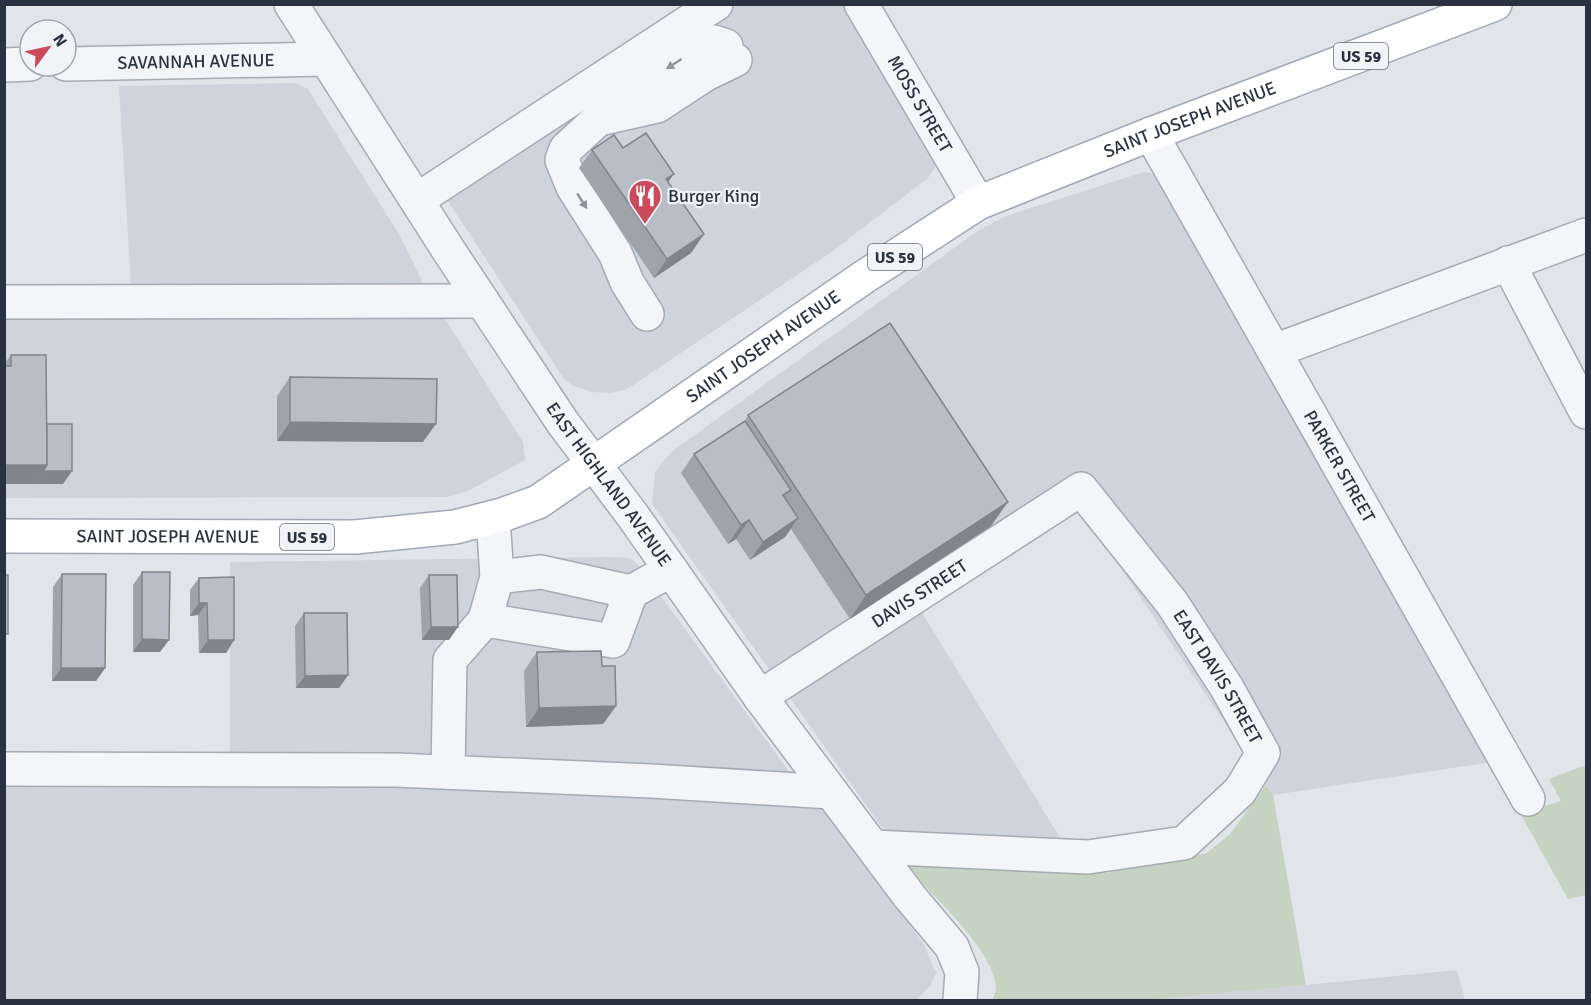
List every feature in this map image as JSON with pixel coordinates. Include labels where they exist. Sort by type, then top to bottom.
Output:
[{"type":"main road","name":"SAINT JOSEPH AVENUE","points":[[4,536],[355,537],[455,527],[493,518],[538,502],[864,277],[978,203],[1151,134],[1495,4]]},
{"type":"street","points":[[417,200],[716,4]]},
{"type":"street","name":"MOSS STREET","points":[[862,5],[978,203]]},
{"type":"street","name":"EAST HIGHLAND AVENUE","points":[[303,9],[326,59],[563,423],[671,570],[760,697],[952,947],[962,972],[960,1000]]},
{"type":"street","points":[[647,314],[627,282],[615,253],[573,187],[562,160],[566,149],[619,100],[698,48],[714,42],[731,53]]},
{"type":"street","name":"SAVANNAH AVENUE","points":[[78,64],[326,59]]},
{"type":"street","name":"PARKER STREET","points":[[1151,134],[1528,799]]},
{"type":"street","points":[[1274,351],[1587,235]]},
{"type":"street","points":[[1508,263],[1587,412]]},
{"type":"street","points":[[4,302],[483,301]]},
{"type":"street","name":"DAVIS STREET","points":[[760,697],[1081,489]]},
{"type":"street","name":"EAST DAVIS STREET","points":[[873,847],[1088,857],[1184,843],[1240,791],[1263,753],[1227,688],[1172,603],[1081,489]]},
{"type":"street","points":[[448,772],[450,660],[485,620],[497,577],[493,518]]},
{"type":"street","points":[[485,620],[613,641],[631,592],[671,570]]},
{"type":"street","points":[[497,577],[541,572],[631,592]]},
{"type":"street","points":[[4,769],[385,770],[651,781],[831,792]]},
{"type":"shaded area","points":[[736,5],[849,5],[934,155],[936,166],[928,178],[830,253],[627,389],[611,393],[592,392],[574,386],[564,379],[443,193]]},
{"type":"shaded area","points":[[296,83],[308,89],[399,234],[425,287],[131,285],[119,86]]},
{"type":"shaded area","points":[[1144,172],[1156,174],[1492,762],[1273,795],[1066,486],[773,675],[652,504],[655,472],[671,452],[979,230],[1006,216]]},
{"type":"shaded area","points":[[440,311],[523,442],[525,460],[468,491],[447,497],[5,498],[4,312]]},
{"type":"shaded area","points":[[630,558],[639,566],[790,773],[230,756],[230,562]]},
{"type":"shaded area","points":[[919,608],[1064,844],[890,839],[788,695]]},
{"type":"shaded area","points":[[5,756],[345,783],[823,804],[923,943],[936,973],[930,986],[916,1000],[5,1000]]},
{"type":"shaded area","points":[[1457,970],[1465,1000],[1146,1000],[1306,985]]},
{"type":"green space","points":[[1586,765],[1586,895],[1568,899],[1520,813],[1561,801],[1549,779]]},
{"type":"green space","points":[[1266,785],[1273,795],[1306,985],[1146,1000],[992,1000],[996,987],[993,972],[984,956],[958,921],[902,863],[1106,873],[1207,853],[1230,834]]},
{"type":"building","points":[[646,133],[674,174],[666,179],[704,234],[667,259],[592,150],[614,135],[623,148]]},
{"type":"building","points":[[890,323],[1008,502],[866,595],[748,415]]},
{"type":"building","points":[[11,355],[46,355],[47,465],[4,465],[4,366],[11,366]]},
{"type":"building","points":[[290,377],[437,379],[436,424],[290,422]]},
{"type":"building","points":[[745,421],[791,490],[783,495],[798,518],[763,542],[749,520],[741,525],[694,454]]},
{"type":"building","points":[[47,424],[72,424],[72,471],[43,471],[47,465]]},
{"type":"building","points":[[142,572],[170,572],[169,640],[142,639]]},
{"type":"building","points":[[62,574],[106,574],[105,668],[61,668]]},
{"type":"building","points":[[4,575],[8,575],[8,634],[4,634]]},
{"type":"building","points":[[429,575],[457,575],[458,627],[431,627]]},
{"type":"building","points":[[234,577],[234,640],[208,640],[207,603],[199,603],[199,578]]},
{"type":"building","points":[[304,613],[347,613],[348,675],[305,676]]},
{"type":"building","points":[[601,651],[602,666],[615,666],[616,706],[539,708],[537,652]]},
{"type":"place","name":"Burger King","points":[[645,225]]}]
